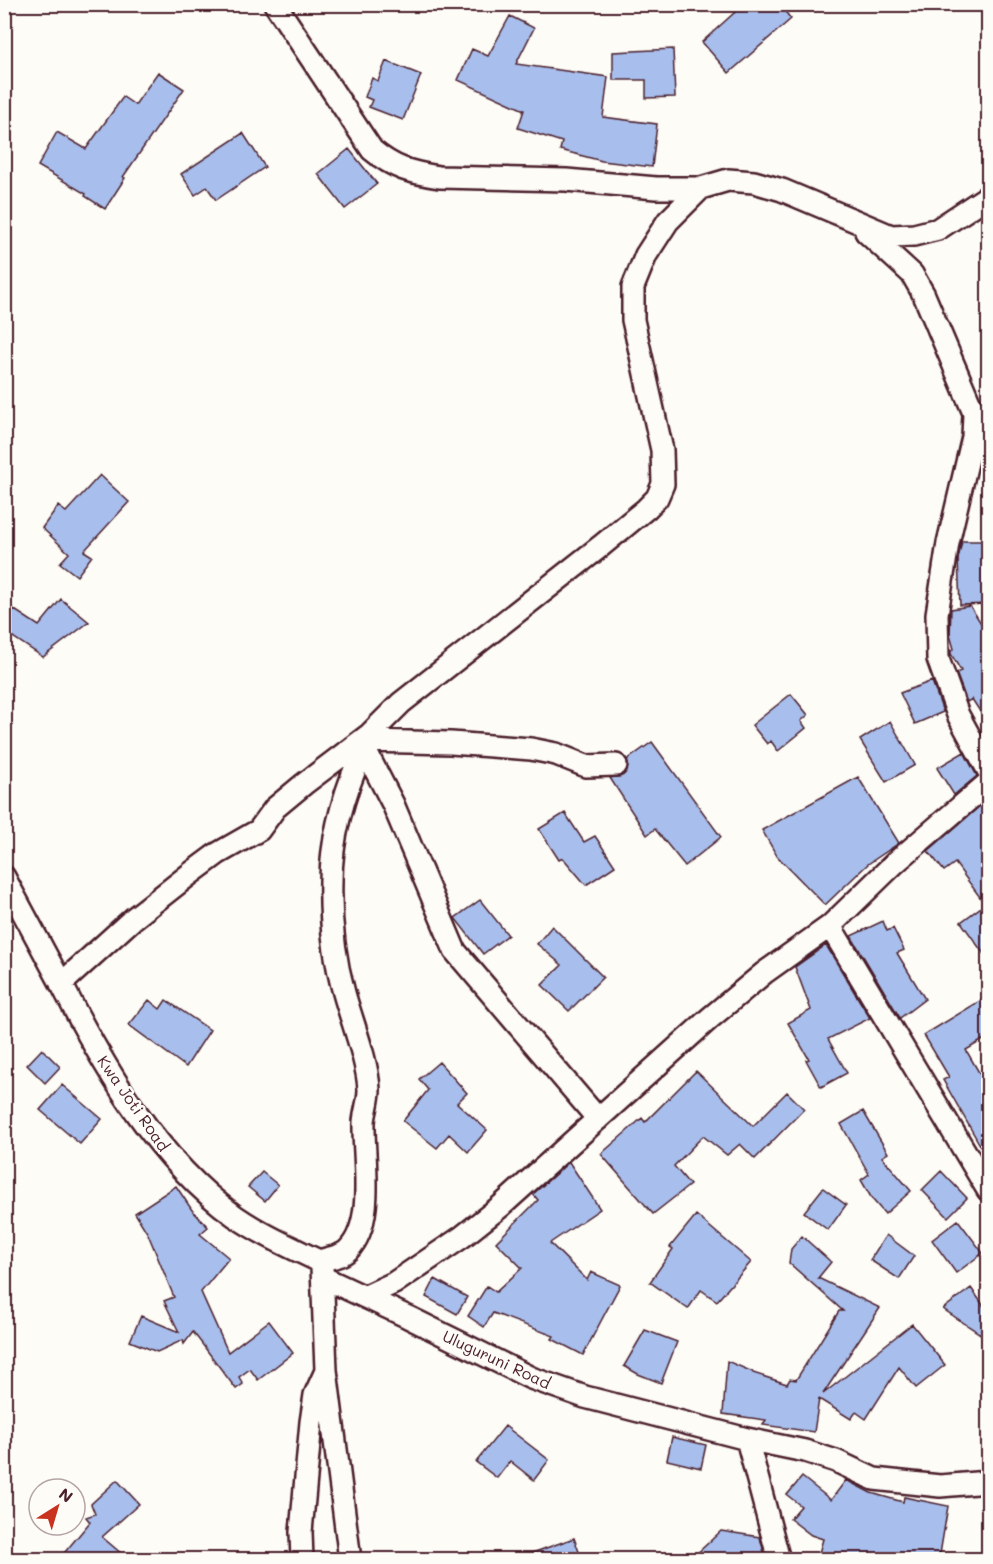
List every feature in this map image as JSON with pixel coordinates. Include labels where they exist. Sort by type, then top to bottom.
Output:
[{"type":"street","points":[[275,4],[372,150],[390,164],[418,173],[439,177],[566,180],[646,187],[701,188],[728,180],[753,182],[782,190],[891,236],[914,235],[938,229],[988,196]]},
{"type":"street","points":[[61,984],[134,918],[217,854],[259,830],[275,808],[367,741],[401,703],[601,546],[657,498],[663,484],[662,450],[633,320],[633,287],[646,255],[668,221],[701,188]]},
{"type":"street","points":[[852,220],[912,274],[924,295],[974,413],[973,437],[948,543],[937,614],[938,659],[958,715],[988,770]]},
{"type":"street","points":[[367,741],[452,743],[531,749],[556,754],[586,766],[616,765]]},
{"type":"street","points":[[367,741],[455,951],[598,1119]]},
{"type":"street","points":[[350,1560],[326,1370],[322,1270],[352,1245],[359,1231],[366,1204],[364,1121],[369,1090],[365,1066],[336,959],[331,879],[340,812],[367,741]]},
{"type":"street","points":[[366,1296],[394,1283],[462,1237],[710,1018],[764,973],[830,926],[896,862],[988,783]]},
{"type":"street","name":"Kwa Joti Road","points":[[4,877],[81,1025],[159,1143],[211,1196],[235,1215],[322,1270]]},
{"type":"street","points":[[830,926],[988,1190]]},
{"type":"street","name":"Uluguruni Road","points":[[322,1270],[366,1296],[531,1378],[585,1397],[747,1439],[805,1451],[836,1461],[874,1479],[940,1486],[988,1482]]},
{"type":"street","points":[[302,1560],[301,1532],[311,1422],[315,1395],[326,1370]]},
{"type":"street","points":[[747,1439],[780,1560]]},
{"type":"building","points":[[744,4],[779,4],[791,19],[729,73],[702,42]]},
{"type":"building","points":[[510,16],[534,28],[516,64],[608,77],[603,117],[657,124],[652,167],[602,161],[560,150],[562,142],[518,128],[524,110],[458,80],[472,49],[488,56]]},
{"type":"building","points":[[673,49],[675,97],[646,98],[646,80],[613,80],[613,52]]},
{"type":"building","points":[[386,61],[421,75],[403,120],[369,107],[372,100],[365,97],[372,78],[378,81]]},
{"type":"building","points":[[158,72],[184,89],[123,177],[125,178],[105,209],[85,196],[86,194],[38,166],[57,132],[86,149],[123,97],[135,105]]},
{"type":"building","points":[[243,133],[265,167],[216,200],[207,187],[195,195],[181,174]]},
{"type":"building","points":[[349,149],[377,184],[345,209],[318,174]]},
{"type":"building","points":[[100,475],[129,502],[84,551],[92,556],[77,576],[60,563],[69,553],[42,528],[58,506],[66,512]]},
{"type":"building","points":[[962,541],[988,541],[988,604],[960,605],[958,559]]},
{"type":"building","points":[[61,599],[89,622],[43,657],[4,631],[4,603],[39,626]]},
{"type":"building","points":[[970,606],[988,634],[988,724],[972,699],[967,702],[956,673],[961,671],[951,654],[954,649],[950,635],[951,609]]},
{"type":"building","points":[[932,681],[943,712],[915,724],[900,693]]},
{"type":"building","points":[[791,694],[808,715],[801,721],[806,728],[778,751],[771,741],[767,744],[752,725]]},
{"type":"building","points":[[890,721],[915,765],[886,782],[860,740]]},
{"type":"building","points":[[652,742],[721,837],[685,866],[655,829],[647,835],[610,778],[623,775],[627,770],[627,760]]},
{"type":"building","points":[[964,752],[977,776],[954,795],[937,768]]},
{"type":"building","points":[[858,777],[899,843],[868,864],[825,905],[777,856],[762,830]]},
{"type":"building","points":[[988,799],[988,960],[961,922],[985,904],[955,863],[944,871],[928,851]]},
{"type":"building","points":[[565,813],[584,842],[595,836],[615,866],[586,885],[563,858],[559,860],[539,829]]},
{"type":"building","points":[[480,900],[508,935],[483,954],[455,918]]},
{"type":"building","points":[[883,921],[887,931],[893,928],[904,950],[897,953],[925,999],[900,1018],[851,936]]},
{"type":"building","points":[[552,926],[603,977],[569,1011],[542,985],[562,965],[537,944]]},
{"type":"building","points":[[826,945],[870,1018],[828,1039],[847,1073],[821,1087],[806,1060],[809,1059],[788,1023],[811,1010],[795,967]]},
{"type":"building","points":[[988,996],[988,1037],[966,1050],[988,1088],[988,1159],[943,1080],[949,1077],[924,1035]]},
{"type":"building","points":[[149,1000],[160,1009],[166,1000],[210,1030],[186,1067],[129,1025]]},
{"type":"building","points":[[42,1049],[60,1067],[45,1083],[27,1065]]},
{"type":"building","points":[[439,1062],[467,1093],[457,1103],[487,1130],[468,1152],[449,1134],[437,1148],[403,1121],[428,1090],[419,1079]]},
{"type":"building","points":[[696,1071],[753,1126],[787,1092],[804,1109],[755,1159],[740,1144],[727,1155],[703,1136],[674,1166],[690,1185],[653,1214],[601,1154],[642,1118],[645,1122]]},
{"type":"building","points":[[62,1085],[102,1119],[80,1144],[40,1110]]},
{"type":"building","points":[[863,1111],[888,1153],[882,1157],[911,1191],[885,1214],[872,1199],[861,1180],[869,1174],[841,1124]]},
{"type":"building","points":[[569,1162],[600,1209],[550,1243],[587,1280],[591,1272],[620,1285],[583,1355],[552,1339],[554,1336],[493,1313],[484,1327],[468,1316],[487,1286],[496,1292],[522,1268],[496,1242],[538,1200],[533,1194]]},
{"type":"building","points":[[941,1171],[967,1198],[948,1217],[922,1190]]},
{"type":"building","points":[[262,1172],[278,1185],[265,1201],[248,1187]]},
{"type":"building","points":[[176,1186],[192,1210],[208,1227],[200,1234],[229,1258],[201,1292],[228,1352],[269,1321],[293,1353],[258,1380],[250,1369],[239,1377],[243,1384],[236,1389],[193,1332],[184,1344],[183,1340],[157,1352],[130,1341],[141,1316],[179,1332],[164,1301],[174,1297],[148,1234],[135,1213]]},
{"type":"building","points":[[823,1188],[846,1205],[828,1230],[804,1212]]},
{"type":"building","points":[[696,1215],[751,1262],[717,1301],[701,1290],[688,1309],[650,1282],[673,1249],[670,1247]]},
{"type":"building","points":[[958,1220],[983,1253],[956,1273],[932,1240]]},
{"type":"building","points":[[886,1235],[914,1256],[899,1279],[870,1260]]},
{"type":"building","points":[[802,1236],[831,1262],[818,1278],[880,1308],[823,1394],[912,1324],[945,1365],[916,1388],[899,1367],[866,1419],[856,1412],[851,1419],[819,1399],[814,1432],[763,1425],[766,1420],[723,1414],[727,1361],[753,1373],[787,1384],[790,1379],[796,1380],[839,1311],[843,1311],[789,1263],[791,1249]]},
{"type":"building","points":[[435,1279],[467,1297],[457,1314],[426,1297]]},
{"type":"building","points":[[971,1288],[988,1312],[988,1339],[943,1309]]},
{"type":"building","points":[[645,1330],[677,1342],[661,1383],[624,1366]]},
{"type":"building","points":[[505,1426],[549,1460],[534,1480],[510,1461],[497,1478],[476,1462]]},
{"type":"building","points":[[672,1437],[706,1445],[701,1468],[667,1460]]},
{"type":"building","points":[[802,1477],[831,1500],[846,1480],[871,1493],[903,1502],[904,1497],[948,1506],[939,1560],[843,1560],[819,1553],[823,1539],[811,1535],[790,1519],[801,1506],[787,1495]]},
{"type":"building","points":[[117,1480],[139,1504],[102,1537],[129,1560],[62,1560],[60,1558],[78,1537],[87,1537],[87,1526],[90,1522],[87,1517],[95,1514],[91,1504]]},
{"type":"building","points":[[721,1531],[760,1537],[766,1560],[690,1560]]},
{"type":"building","points":[[574,1538],[582,1560],[522,1560],[521,1557]]}]
